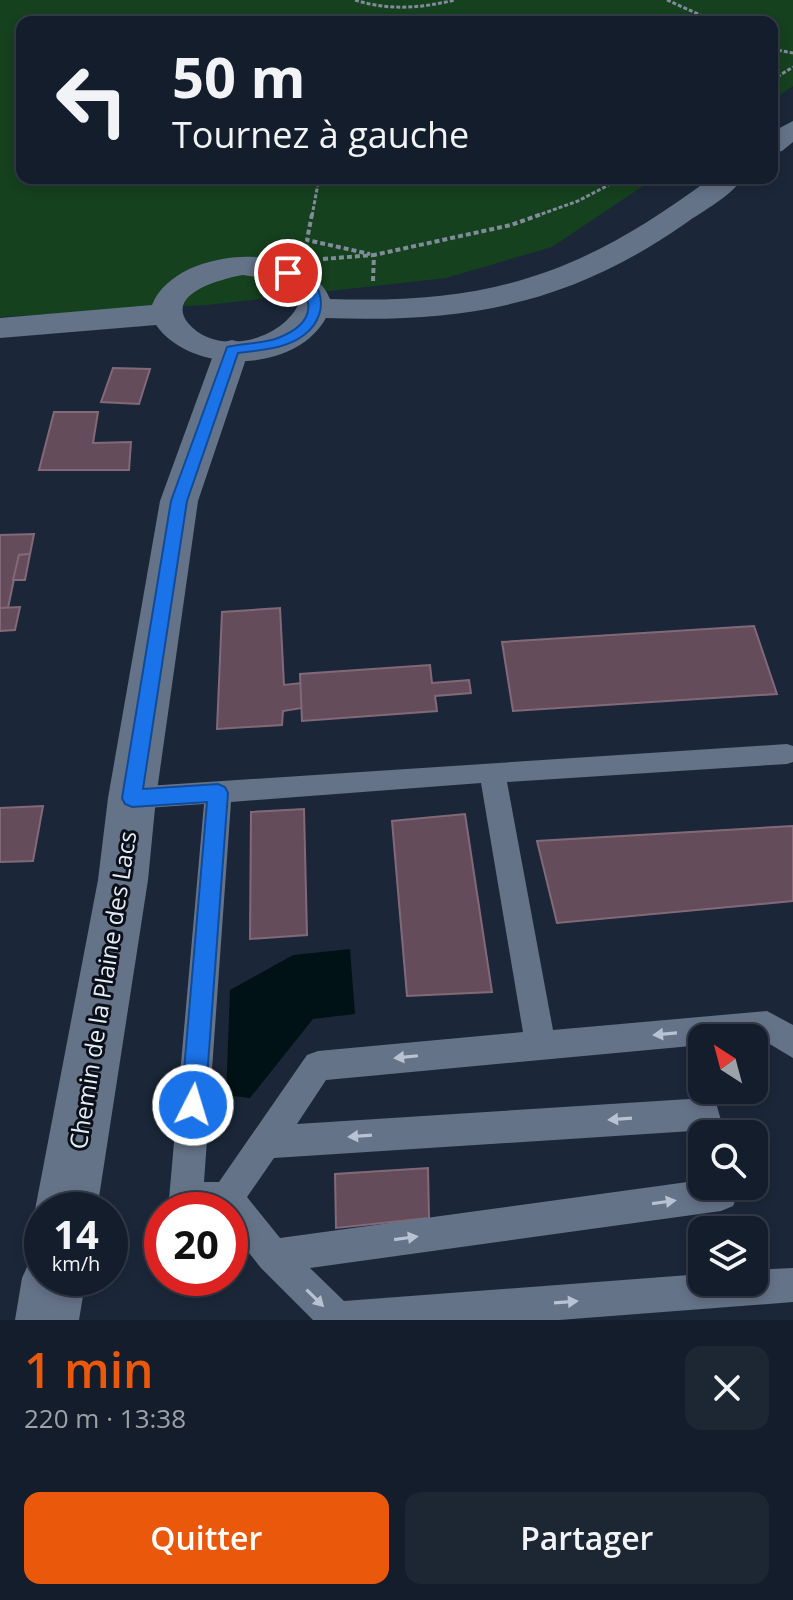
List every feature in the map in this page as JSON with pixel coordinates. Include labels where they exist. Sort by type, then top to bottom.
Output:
[{"type":"main road","points":[[316,308],[442,308],[556,282],[604,262],[646,239],[721,184]]},
{"type":"main road","points":[[243,266],[267,267],[304,282],[314,294],[316,308],[311,321],[298,333],[257,348],[232,350],[207,347],[186,339],[172,327],[167,313],[170,300],[181,287],[209,273],[243,266]]},
{"type":"main road","points":[[0,328],[122,320],[167,313]]},
{"type":"main road","name":"Chemin de la Plaine des Lacs","points":[[69,1192],[123,880],[132,798],[179,501],[232,350]]},
{"type":"main road","points":[[47,1320],[51,1296]]},
{"type":"lane","points":[[132,798],[787,754]]},
{"type":"lane","points":[[492,772],[540,1044]]},
{"type":"lane","points":[[187,1192],[218,793]]},
{"type":"lane","points":[[231,1192],[318,1066],[767,1025],[793,1043]]},
{"type":"lane","points":[[267,1142],[705,1114],[706,1120]]},
{"type":"lane","points":[[273,1256],[688,1199]]},
{"type":"lane","points":[[248,1224],[273,1256],[337,1319],[793,1285]]},
{"type":"path","points":[[355,0],[375,8],[416,9],[455,0]]},
{"type":"path","points":[[667,0],[702,16]]},
{"type":"path","points":[[318,184],[307,240],[374,255],[511,225],[578,201],[611,184]]},
{"type":"path","points":[[364,309],[372,285],[374,255]]},
{"type":"green space","points":[[0,0],[793,0],[793,86],[778,96],[778,16],[16,16],[16,184],[646,184],[552,247],[446,278],[206,305],[0,317]]},
{"type":"shaded area","points":[[350,949],[355,1014],[313,1019],[250,1098],[226,1095],[230,990],[293,955]]},
{"type":"building","points":[[113,368],[150,369],[139,404],[101,402]]},
{"type":"building","points":[[54,412],[98,412],[93,443],[131,442],[129,470],[39,470]]},
{"type":"building","points":[[34,534],[30,554],[19,555],[8,608],[0,608],[0,535]]},
{"type":"building","points":[[30,554],[25,580],[13,580],[19,555]]},
{"type":"building","points":[[20,607],[15,630],[0,631],[0,608]]},
{"type":"building","points":[[280,608],[284,685],[301,683],[302,708],[283,711],[282,725],[217,729],[222,612]]},
{"type":"building","points":[[754,626],[777,694],[513,711],[502,642]]},
{"type":"building","points":[[430,665],[432,683],[469,680],[471,693],[435,696],[437,711],[302,721],[300,674]]},
{"type":"building","points":[[43,806],[33,861],[0,862],[0,808]]},
{"type":"building","points":[[304,809],[307,935],[250,939],[251,812]]},
{"type":"building","points":[[465,814],[492,992],[407,996],[392,821]]},
{"type":"building","points":[[793,826],[793,901],[557,923],[537,841]]},
{"type":"building","points":[[428,1168],[429,1218],[336,1228],[335,1174]]},
{"type":"route","points":[[193,1105],[218,793],[132,798],[179,501],[232,350],[279,342],[298,333],[311,321],[316,308],[314,294],[304,282],[288,273]]}]
